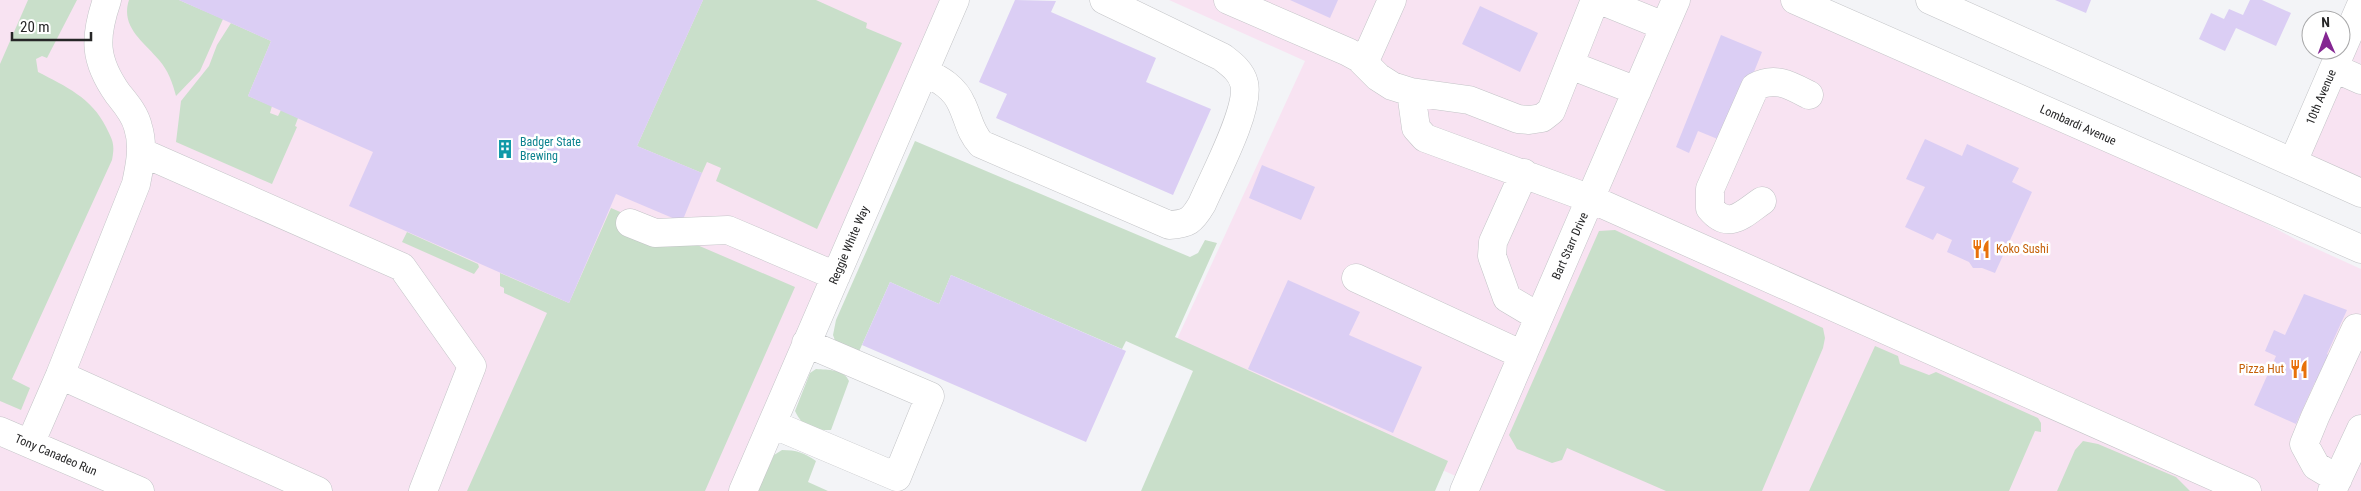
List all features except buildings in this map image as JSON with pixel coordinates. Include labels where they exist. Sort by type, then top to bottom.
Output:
[{"type":"street","points":[[30,444],[60,375],[136,184],[141,152],[138,126],[131,111],[107,75],[100,56],[97,36],[108,0]]},
{"type":"street","name":"Reggie White Way","points":[[743,491],[955,0]]},
{"type":"street","points":[[924,72],[941,80],[953,90],[962,104],[972,135],[981,144],[1168,225],[1183,224],[1194,219],[1202,204],[1241,114],[1245,98],[1244,82],[1238,69],[1222,57],[1104,0]]},
{"type":"street","points":[[1228,0],[1348,52],[1392,86],[1411,92],[1469,100],[1518,119],[1529,120],[1542,118],[1551,111],[1595,0]]},
{"type":"street","points":[[1364,63],[1392,0]]},
{"type":"street","points":[[1600,0],[1664,26]]},
{"type":"street","name":"Bart Starr Drive","points":[[1464,491],[1676,0]]},
{"type":"street","name":"Lombardi Avenue","points":[[1795,0],[2361,249]]},
{"type":"street","points":[[1930,0],[1972,8],[2361,193]]},
{"type":"street","name":"10th Avenue","points":[[2293,162],[2361,5]]},
{"type":"street","points":[[1570,66],[1637,91]]},
{"type":"street","points":[[2334,68],[2361,80]]},
{"type":"street","points":[[1762,201],[1738,218],[1727,220],[1717,216],[1710,208],[1710,189],[1755,87],[1763,83],[1782,82],[1809,94]]},
{"type":"street","points":[[1411,92],[1416,128],[1425,138],[1591,199],[2247,491]]},
{"type":"street","points":[[141,152],[402,267],[472,366],[423,491]]},
{"type":"street","points":[[1524,173],[1493,242],[1492,256],[1508,298],[1539,317]]},
{"type":"street","points":[[630,223],[655,233],[728,230],[836,276]]},
{"type":"street","points":[[1356,278],[1522,354]]},
{"type":"street","points":[[2361,329],[2356,328],[2304,444],[2316,466],[2335,485],[2361,429]]},
{"type":"street","points":[[772,424],[897,477],[930,396],[806,343]]},
{"type":"street","points":[[60,375],[318,491]]},
{"type":"street","name":"Tony Canadeo Run","points":[[0,431],[140,491]]},
{"type":"shaded area","points":[[0,0],[955,0],[743,491],[0,491]]},
{"type":"shaded area","points":[[1169,0],[1795,0],[2115,141],[2295,239],[2361,269],[2361,491],[1468,491],[1471,483],[1173,348],[1305,61]]},
{"type":"shaded area","points":[[2351,36],[2361,41],[2361,193],[2293,162],[2337,60],[2351,60]]},
{"type":"green space","points":[[28,0],[77,0],[47,58],[42,56],[36,59],[38,72],[77,94],[93,108],[108,132],[113,143],[113,150],[112,160],[12,379],[30,388],[21,410],[0,401],[0,64]]},
{"type":"green space","points":[[129,0],[179,0],[223,19],[200,71],[176,96],[165,68],[131,26],[127,10]]},
{"type":"green space","points":[[703,0],[816,0],[867,23],[866,28],[902,43],[817,229],[716,181],[721,168],[707,162],[702,173],[637,146]]},
{"type":"green space","points":[[231,23],[271,41],[248,96],[272,106],[270,113],[278,116],[281,110],[298,118],[295,126],[297,127],[272,184],[176,142],[181,101],[209,66],[217,45]]},
{"type":"green space","points":[[915,141],[1190,257],[1198,253],[1205,240],[1217,243],[1175,337],[1448,461],[1435,491],[1141,491],[1193,371],[1126,341],[1122,349],[951,275],[939,304],[890,282],[857,356],[837,346],[833,335],[836,320]]},
{"type":"green space","points":[[611,208],[795,287],[705,491],[467,491],[547,313],[504,293],[504,288],[500,286],[500,273],[569,303]]},
{"type":"green space","points":[[1615,230],[1823,328],[1825,338],[1823,348],[1762,491],[1666,491],[1567,448],[1562,460],[1552,463],[1517,449],[1509,435],[1599,231]]},
{"type":"green space","points":[[407,232],[478,264],[479,267],[474,274],[402,242]]},
{"type":"green space","points":[[1875,346],[1898,356],[1900,364],[1929,375],[1936,372],[2038,418],[2041,423],[2041,432],[2035,431],[2009,491],[1809,491]]},
{"type":"green space","points":[[816,369],[840,372],[849,381],[831,430],[809,427],[801,421],[795,411],[810,373]]},
{"type":"green space","points":[[2083,441],[2098,444],[2176,477],[2190,491],[2057,491],[2075,450]]},
{"type":"green space","points":[[782,450],[800,452],[816,461],[808,482],[828,491],[758,491],[774,455]]},
{"type":"place","name":"Badger State Brewing","points":[[505,149]]},
{"type":"place","name":"Koko Sushi","points":[[1981,249]]},
{"type":"place","name":"Pizza Hut","points":[[2299,369]]}]
